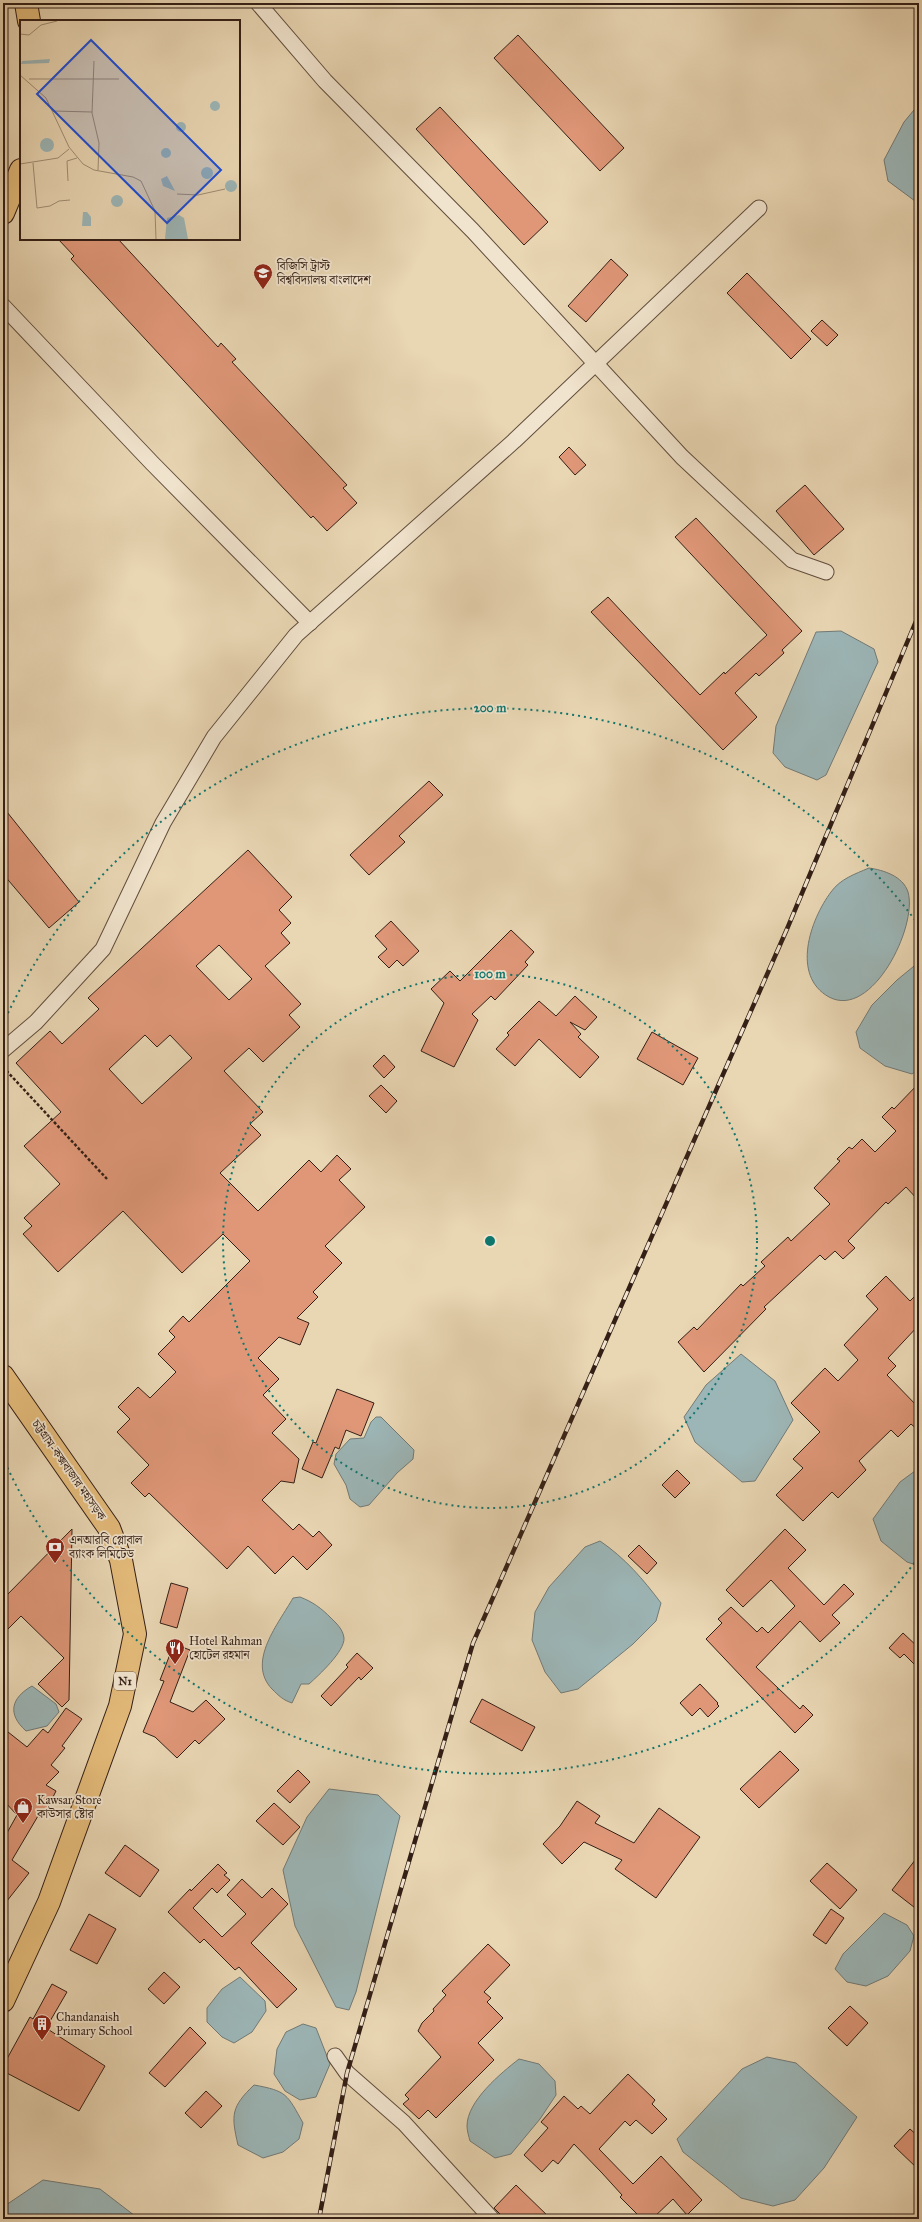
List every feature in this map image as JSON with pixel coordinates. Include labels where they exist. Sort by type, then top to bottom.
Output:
[{"type":"highway","points":[[26,3],[29,20]]},
{"type":"highway","points":[[3,213],[20,172]]},
{"type":"highway","name":"চট্টগ্রাম-কক্সবাজার মহাসড়ক","points":[[3,1376],[108,1528],[121,1560],[135,1634],[120,1706],[50,1902],[3,2001]]},
{"type":"street","points":[[258,3],[324,81],[473,231],[598,364],[682,457],[792,560],[826,572]]},
{"type":"street","points":[[3,1050],[36,1022],[103,949],[163,822],[214,737],[296,635],[509,446],[598,364],[759,208]]},
{"type":"street","points":[[3,306],[158,469],[310,623]]},
{"type":"street","points":[[335,2056],[347,2073],[404,2123],[492,2219]]},
{"type":"path","points":[[3,1067],[107,1179]]},
{"type":"water","points":[[919,104],[919,202],[915,201],[888,181],[884,160],[904,122]]},
{"type":"water","points":[[841,631],[874,649],[878,662],[826,775],[817,780],[785,767],[773,753],[776,726],[816,632]]},
{"type":"water","points":[[869,868],[880,870],[892,875],[905,886],[908,892],[909,907],[906,926],[899,946],[888,966],[876,983],[861,995],[845,1000],[829,997],[817,988],[810,976],[807,962],[811,932],[816,917],[835,887],[848,877]]},
{"type":"water","points":[[919,962],[919,1069],[912,1074],[885,1066],[860,1048],[856,1032],[872,1005],[897,980]]},
{"type":"water","points":[[741,1354],[775,1381],[793,1420],[755,1481],[742,1482],[695,1442],[684,1417],[706,1385]]},
{"type":"water","points":[[376,1417],[381,1417],[414,1450],[413,1459],[397,1473],[369,1505],[360,1507],[350,1499],[346,1485],[334,1464],[336,1454],[350,1439],[364,1438],[371,1422]]},
{"type":"water","points":[[919,1468],[919,1566],[907,1562],[881,1541],[873,1519],[900,1482]]},
{"type":"water","points":[[600,1541],[618,1554],[633,1569],[661,1603],[656,1621],[633,1644],[578,1689],[561,1693],[545,1672],[532,1640],[535,1612],[549,1587],[585,1547]]},
{"type":"water","points":[[300,1597],[313,1603],[327,1614],[339,1626],[344,1638],[336,1656],[309,1684],[301,1684],[292,1703],[281,1698],[272,1689],[265,1678],[262,1667],[264,1655],[273,1631],[293,1598]]},
{"type":"water","points":[[32,1686],[56,1704],[59,1712],[47,1726],[26,1731],[16,1718],[14,1707],[20,1696]]},
{"type":"water","points":[[329,1789],[378,1795],[400,1816],[356,1992],[349,2010],[336,2007],[295,1926],[283,1870],[307,1817]]},
{"type":"water","points":[[884,1913],[907,1925],[914,1936],[910,1951],[888,1976],[866,1986],[847,1982],[835,1969],[843,1954]]},
{"type":"water","points":[[240,1977],[265,2001],[266,2011],[252,2032],[234,2043],[222,2037],[207,2022],[207,2008],[222,1989]]},
{"type":"water","points":[[303,2024],[316,2028],[330,2064],[316,2097],[300,2100],[285,2091],[274,2074],[277,2049],[286,2032]]},
{"type":"water","points":[[767,2057],[796,2063],[857,2117],[824,2168],[795,2200],[773,2206],[741,2198],[683,2152],[677,2139],[742,2069]]},
{"type":"water","points":[[519,2059],[539,2064],[555,2081],[556,2095],[540,2119],[511,2154],[495,2158],[470,2141],[467,2128],[468,2117],[486,2088]]},
{"type":"water","points":[[254,2085],[273,2089],[285,2095],[303,2123],[299,2139],[283,2152],[263,2158],[238,2145],[234,2126],[237,2106],[241,2099]]},
{"type":"water","points":[[43,2180],[100,2189],[139,2219],[3,2219],[3,2207]]},
{"type":"building","points":[[518,35],[624,148],[600,171],[494,58]]},
{"type":"building","points":[[440,107],[548,222],[524,245],[416,129]]},
{"type":"building","points":[[59,240],[119,240],[218,347],[221,343],[236,359],[232,362],[347,485],[343,488],[357,503],[327,531],[313,516],[311,518],[71,259],[74,256]]},
{"type":"building","points":[[611,259],[628,275],[586,322],[568,306]]},
{"type":"building","points":[[747,273],[811,339],[791,359],[727,293]]},
{"type":"building","points":[[822,320],[838,335],[827,346],[811,331]]},
{"type":"building","points":[[569,447],[586,465],[575,475],[559,457]]},
{"type":"building","points":[[805,485],[844,529],[814,555],[776,511]]},
{"type":"building","points":[[696,518],[802,631],[782,650],[784,653],[759,676],[756,673],[735,693],[757,717],[723,750],[591,612],[608,597],[700,695],[724,672],[725,674],[767,635],[675,537]]},
{"type":"building","points":[[429,781],[443,795],[399,836],[405,842],[369,875],[350,855]]},
{"type":"building","points":[[3,807],[79,902],[49,928],[3,874]]},
{"type":"building","points":[[248,850],[292,897],[279,910],[291,923],[281,933],[290,943],[265,966],[301,1004],[289,1015],[300,1027],[263,1062],[249,1048],[224,1071],[263,1112],[250,1124],[261,1135],[220,1173],[258,1211],[309,1160],[321,1172],[337,1155],[351,1169],[339,1180],[365,1207],[325,1246],[342,1263],[313,1292],[318,1297],[297,1318],[309,1323],[300,1345],[279,1337],[258,1358],[279,1379],[263,1395],[286,1419],[272,1433],[299,1459],[294,1483],[281,1481],[262,1500],[293,1530],[299,1524],[313,1537],[319,1531],[332,1545],[307,1570],[293,1556],[275,1574],[248,1546],[227,1569],[149,1493],[145,1497],[131,1483],[149,1465],[117,1432],[130,1419],[118,1407],[138,1387],[150,1398],[176,1372],[158,1354],[175,1337],[169,1331],[183,1316],[189,1322],[250,1261],[223,1234],[182,1273],[123,1211],[58,1272],[23,1234],[32,1226],[24,1218],[60,1184],[24,1146],[61,1112],[16,1063],[50,1031],[62,1044],[99,1009],[88,998]],"holes":[[[219,945],[252,979],[229,1000],[196,966]],[[145,1035],[157,1047],[170,1035],[192,1058],[142,1104],[109,1069]]]},
{"type":"building","points":[[391,921],[419,951],[403,966],[397,960],[389,968],[378,957],[387,949],[375,936]]},
{"type":"building","points":[[511,930],[534,952],[525,962],[528,965],[495,1000],[491,996],[472,1014],[478,1020],[454,1067],[421,1051],[444,1003],[431,989],[450,971],[460,981]]},
{"type":"building","points":[[575,996],[597,1017],[585,1030],[570,1022],[581,1034],[578,1037],[599,1057],[580,1078],[539,1039],[515,1066],[496,1049],[509,1035],[507,1033],[539,1001],[556,1016]]},
{"type":"building","points":[[652,1032],[698,1058],[683,1085],[637,1059]]},
{"type":"building","points":[[384,1055],[395,1067],[384,1078],[373,1066]]},
{"type":"building","points":[[919,1083],[919,1201],[906,1187],[888,1204],[886,1202],[848,1241],[855,1248],[843,1259],[835,1251],[825,1260],[820,1255],[764,1307],[766,1309],[704,1372],[678,1342],[694,1327],[697,1330],[741,1284],[743,1286],[765,1266],[761,1262],[788,1237],[791,1241],[830,1204],[814,1188],[840,1161],[837,1159],[849,1147],[852,1149],[862,1139],[875,1152],[896,1131],[882,1117],[892,1107],[894,1109]]},
{"type":"building","points":[[381,1085],[397,1101],[386,1113],[369,1096]]},
{"type":"building","points":[[886,1276],[910,1301],[919,1292],[919,1325],[888,1358],[896,1366],[887,1375],[919,1408],[919,1431],[911,1424],[898,1437],[891,1430],[859,1461],[866,1470],[838,1498],[832,1492],[803,1521],[776,1495],[803,1468],[793,1459],[820,1432],[791,1403],[825,1368],[838,1381],[858,1360],[844,1345],[878,1309],[866,1296]]},
{"type":"building","points":[[337,1389],[374,1403],[361,1436],[346,1430],[339,1449],[335,1447],[322,1478],[302,1469],[313,1442],[316,1443]]},
{"type":"building","points":[[677,1470],[690,1483],[675,1498],[662,1485]]},
{"type":"building","name":"এনআরবি গ্লোবাল ব্যাংক লিমিটেড","points":[[72,1529],[69,1700],[62,1707],[38,1684],[64,1658],[21,1616],[3,1634],[3,1599]]},
{"type":"building","points":[[785,1529],[806,1550],[788,1568],[824,1605],[844,1584],[854,1594],[832,1615],[840,1623],[820,1642],[800,1621],[756,1667],[800,1709],[803,1705],[813,1715],[795,1733],[706,1639],[722,1623],[718,1619],[731,1607],[757,1632],[762,1627],[768,1633],[795,1606],[771,1580],[743,1607],[726,1590]]},
{"type":"building","points":[[639,1545],[657,1563],[647,1574],[628,1556]]},
{"type":"building","points":[[171,1583],[188,1588],[177,1628],[160,1623]]},
{"type":"building","points":[[903,1633],[919,1648],[919,1669],[904,1654],[900,1658],[889,1648]]},
{"type":"building","points":[[174,1644],[190,1650],[170,1702],[193,1712],[206,1700],[225,1719],[199,1744],[195,1740],[177,1758],[155,1737],[143,1732],[164,1681],[160,1680]]},
{"type":"building","points":[[357,1653],[373,1668],[361,1680],[359,1677],[331,1706],[321,1696],[348,1667],[346,1665]]},
{"type":"building","points":[[700,1684],[718,1703],[717,1704],[719,1706],[708,1717],[700,1708],[692,1716],[680,1703]]},
{"type":"building","points":[[482,1699],[535,1727],[522,1751],[470,1722]]},
{"type":"building","points":[[66,1708],[82,1719],[62,1746],[65,1748],[51,1765],[59,1772],[46,1785],[56,1791],[42,1819],[38,1816],[12,1860],[29,1873],[3,1906],[3,1840],[17,1815],[3,1800],[3,1728],[27,1747],[43,1729],[48,1733]]},
{"type":"building","points":[[780,1751],[799,1770],[759,1808],[740,1789]]},
{"type":"building","points":[[298,1770],[310,1782],[290,1803],[277,1791]]},
{"type":"building","points":[[577,1801],[600,1816],[595,1823],[634,1843],[659,1808],[700,1837],[656,1898],[615,1869],[622,1860],[584,1842],[562,1864],[543,1844],[560,1826]]},
{"type":"building","points":[[274,1803],[300,1827],[283,1845],[256,1821]]},
{"type":"building","points":[[125,1845],[159,1870],[140,1897],[105,1873]]},
{"type":"building","points":[[919,1855],[919,1911],[892,1890]]},
{"type":"building","points":[[827,1863],[857,1890],[840,1909],[810,1881]]},
{"type":"building","points":[[218,1864],[227,1873],[224,1875],[230,1880],[217,1893],[212,1888],[193,1908],[222,1937],[246,1914],[227,1895],[242,1879],[262,1898],[272,1888],[288,1904],[251,1943],[297,1989],[277,2008],[239,1967],[235,1970],[204,1939],[200,1943],[168,1912],[190,1889],[191,1891]]},
{"type":"building","points":[[831,1909],[844,1918],[826,1944],[813,1935]]},
{"type":"building","points":[[89,1914],[116,1929],[97,1964],[70,1950]]},
{"type":"building","points":[[488,1944],[510,1965],[484,1992],[491,1998],[487,2002],[503,2018],[478,2043],[494,2060],[436,2118],[428,2110],[419,2119],[403,2104],[409,2099],[405,2095],[441,2057],[418,2031],[422,2023],[434,2011],[433,2009],[446,1995],[442,1991]]},
{"type":"building","points":[[164,1972],[180,1987],[164,2004],[148,1989]]},
{"type":"building","name":"Chandanaish Primary School","points":[[52,1984],[67,1992],[46,2028],[105,2066],[79,2111],[3,2071],[3,2066],[30,2017],[33,2019]]},
{"type":"building","points":[[850,2006],[868,2023],[847,2046],[828,2028]]},
{"type":"building","points":[[190,2027],[206,2043],[165,2087],[149,2073]]},
{"type":"building","points":[[628,2074],[655,2100],[652,2104],[667,2119],[652,2134],[636,2120],[630,2126],[625,2121],[599,2149],[633,2184],[661,2156],[702,2200],[687,2215],[673,2199],[652,2219],[642,2219],[620,2197],[622,2195],[574,2144],[558,2164],[553,2160],[542,2172],[524,2155],[548,2128],[541,2122],[564,2096],[578,2109],[581,2106],[590,2114]]},
{"type":"building","points":[[206,2091],[222,2106],[201,2128],[185,2113]]},
{"type":"building","points":[[910,2129],[919,2137],[919,2170],[894,2146]]},
{"type":"building","points":[[516,2185],[551,2219],[505,2219],[494,2208]]},
{"type":"railway","points":[[319,2219],[347,2073],[473,1643],[787,929],[919,614]]},
{"type":"place","name":"বিজিসি ট্রাস্ট বিশ্ববিদ্যালয় বাংলাদেশ","points":[[263,290]]},
{"type":"place","name":"এনআরবি গ্লোবাল ব্যাংক লিমিটেড","points":[[55,1564]]},
{"type":"place","name":"Hotel Rahman হোটেল রহমান","points":[[175,1665]]},
{"type":"place","name":"Kawsar Store কাউসার ষ্টোর","points":[[23,1824]]},
{"type":"place","name":"Chandanaish Primary School","points":[[42,2041]]}]
